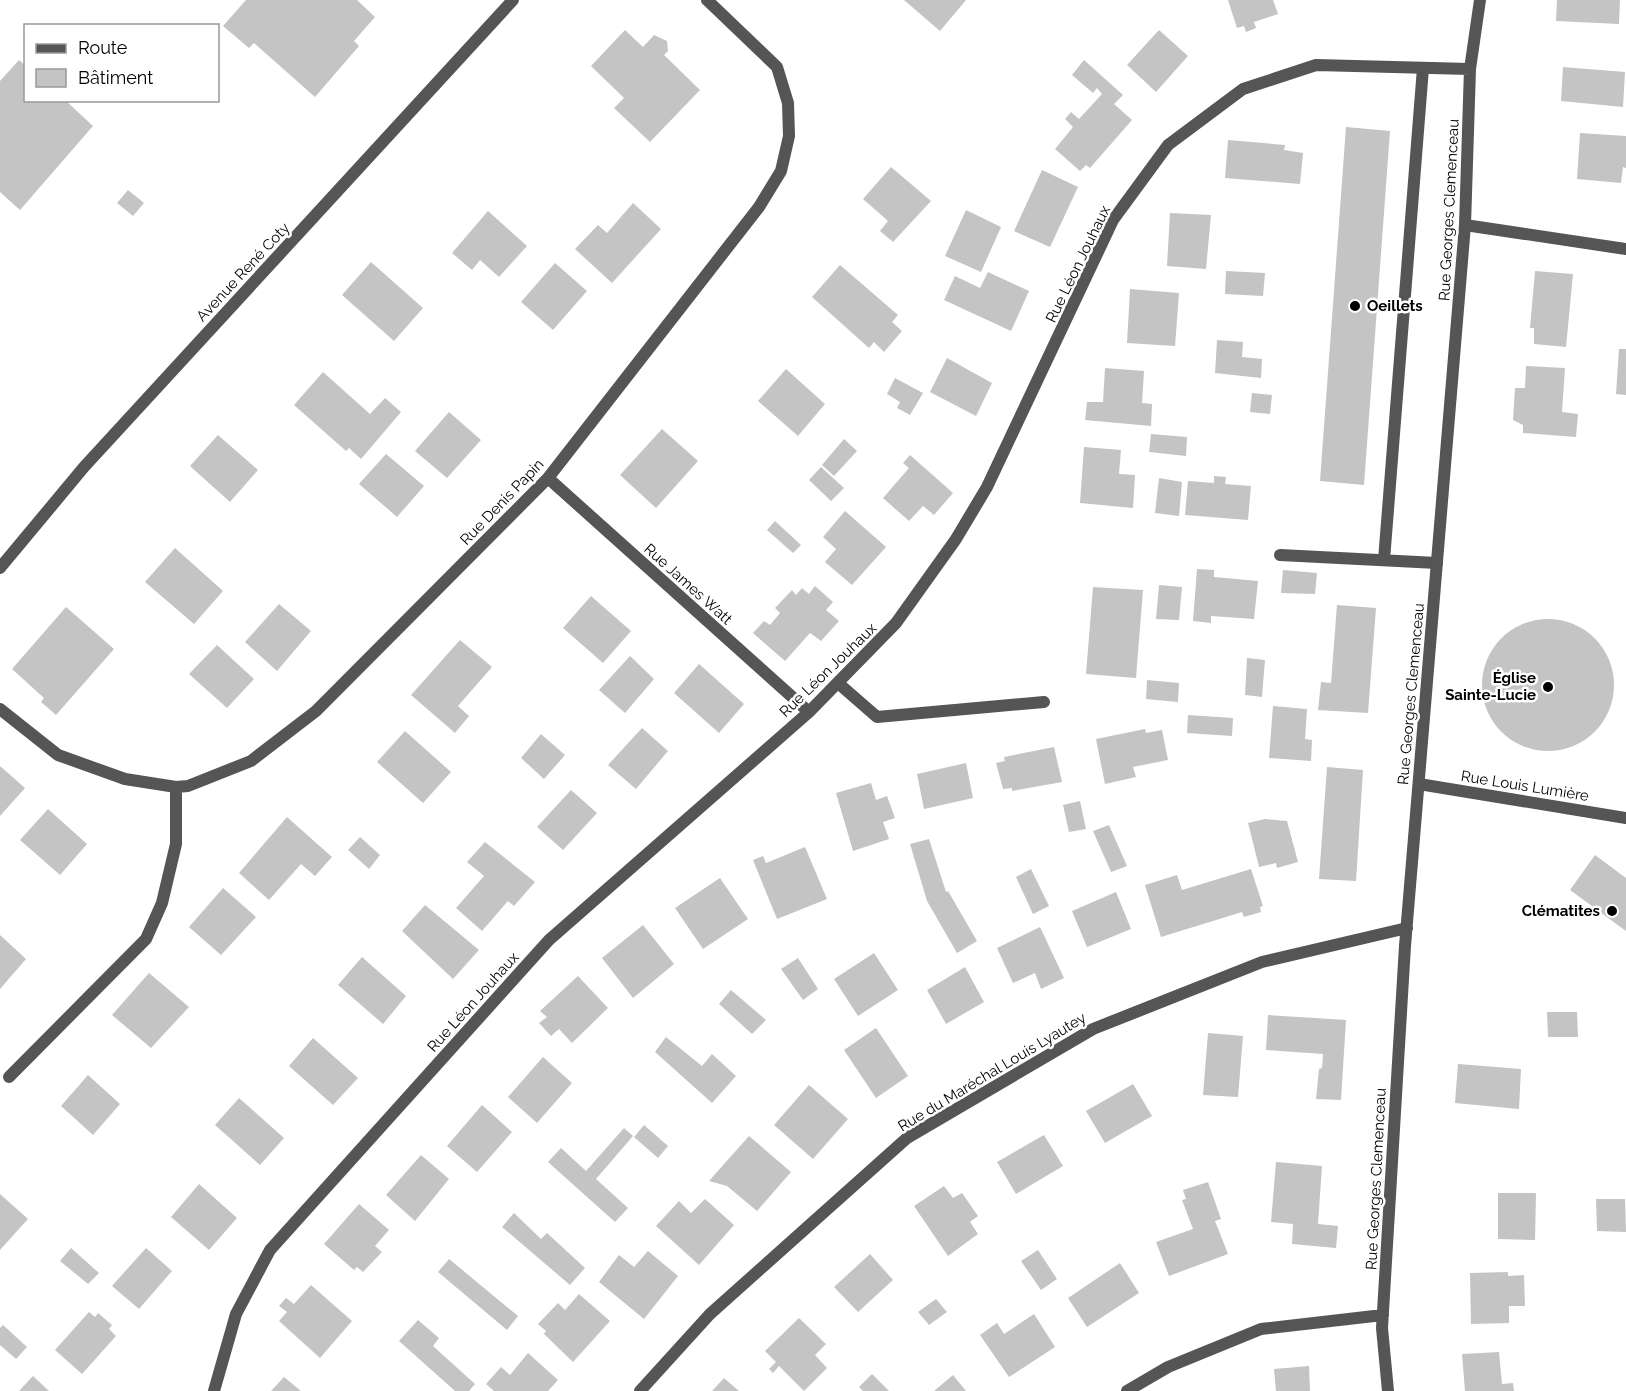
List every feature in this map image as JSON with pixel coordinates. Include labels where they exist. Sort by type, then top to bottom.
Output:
[{"type":"street","name":"Avenue René Coty","points":[[0,568],[84,467],[513,0]]},
{"type":"street","name":"Rue Denis Papin","points":[[0,709],[58,755],[125,779],[176,787],[188,786],[251,761],[316,711],[548,478],[759,207],[781,171],[789,135],[788,103],[777,67],[707,0]]},
{"type":"street","name":"Rue Georges Clemenceau","points":[[1388,1391],[1383,1315],[1407,928],[1465,225],[1470,69],[1480,0]]},
{"type":"street","name":"Rue Léon Jouhaux","points":[[214,1391],[214,1384],[236,1314],[270,1250],[549,940],[809,712],[896,623],[956,539],[987,487],[1113,220],[1168,145],[1243,89],[1316,65],[1470,69]]},
{"type":"street","points":[[1384,560],[1423,68]]},
{"type":"street","points":[[1465,225],[1626,249]]},
{"type":"street","name":"Rue James Watt","points":[[548,478],[809,712]]},
{"type":"street","points":[[1280,555],[1437,563]]},
{"type":"street","points":[[838,683],[877,717],[1044,702]]},
{"type":"street","name":"Rue Louis Lumière","points":[[1419,784],[1626,818]]},
{"type":"street","points":[[9,1077],[146,939],[162,903],[176,844],[176,787]]},
{"type":"street","name":"Rue du Maréchal Louis Lyautey","points":[[640,1391],[710,1314],[907,1138],[1093,1029],[1262,962],[1407,928]]},
{"type":"street","points":[[1127,1391],[1168,1367],[1261,1329],[1383,1315]]},
{"type":"building","points":[[246,0],[357,0],[375,17],[354,41],[359,46],[315,97],[254,43],[249,48],[223,26]]},
{"type":"building","points":[[904,0],[966,0],[940,31]]},
{"type":"building","points":[[1228,0],[1273,0],[1278,14],[1254,22],[1256,28],[1246,32],[1244,26],[1237,28]]},
{"type":"building","points":[[1557,0],[1620,0],[1619,24],[1556,21]]},
{"type":"building","points":[[625,30],[643,47],[654,35],[667,41],[668,51],[664,55],[700,90],[650,142],[614,108],[624,98],[591,66]]},
{"type":"building","points":[[1159,30],[1188,56],[1156,92],[1127,65]]},
{"type":"building","points":[[19,60],[24,64],[24,102],[67,102],[93,126],[20,210],[0,192],[0,81]]},
{"type":"building","points":[[1084,60],[1123,95],[1114,104],[1132,120],[1090,168],[1086,165],[1080,171],[1055,149],[1073,127],[1065,119],[1071,112],[1079,119],[1102,94],[1097,88],[1093,93],[1072,75]]},
{"type":"building","points":[[1563,67],[1625,72],[1623,107],[1561,101]]},
{"type":"building","name":"Oeillets","points":[[1346,127],[1390,131],[1364,485],[1320,481]]},
{"type":"building","points":[[1580,133],[1626,136],[1626,168],[1623,167],[1621,183],[1577,179]]},
{"type":"building","points":[[1228,140],[1285,145],[1284,150],[1303,153],[1300,184],[1225,178]]},
{"type":"building","points":[[891,167],[931,201],[893,242],[880,231],[888,221],[863,199]]},
{"type":"building","points":[[1042,170],[1078,187],[1050,247],[1014,231]]},
{"type":"building","points":[[128,190],[144,203],[133,216],[117,203]]},
{"type":"building","points":[[633,203],[661,229],[612,283],[575,249],[598,225],[607,233]]},
{"type":"building","points":[[966,210],[1001,227],[981,272],[945,256]]},
{"type":"building","points":[[488,211],[527,246],[499,277],[480,260],[472,270],[452,253]]},
{"type":"building","points":[[1170,213],[1211,215],[1206,269],[1167,266]]},
{"type":"building","points":[[371,262],[423,308],[394,341],[342,295]]},
{"type":"building","points":[[555,263],[587,291],[553,330],[521,302]]},
{"type":"building","points":[[840,265],[898,315],[892,322],[902,331],[884,352],[874,342],[869,348],[812,297]]},
{"type":"building","points":[[1226,271],[1265,273],[1263,296],[1225,294]]},
{"type":"building","points":[[1535,271],[1573,274],[1566,347],[1534,344],[1534,328],[1530,328]]},
{"type":"building","points":[[988,272],[1029,291],[1011,331],[944,300],[955,276],[980,288]]},
{"type":"building","points":[[1130,289],[1179,293],[1175,346],[1127,343]]},
{"type":"building","points":[[1217,340],[1243,342],[1242,357],[1262,359],[1261,378],[1215,373]]},
{"type":"building","points":[[1619,349],[1626,349],[1626,395],[1616,394]]},
{"type":"building","points":[[947,358],[992,383],[976,416],[930,392]]},
{"type":"building","points":[[1526,366],[1565,368],[1562,412],[1578,414],[1576,437],[1523,433],[1523,425],[1513,420],[1515,388],[1525,388]]},
{"type":"building","points":[[1105,368],[1144,371],[1142,403],[1152,404],[1151,426],[1085,420],[1087,402],[1103,402]]},
{"type":"building","points":[[786,369],[825,404],[798,436],[758,401]]},
{"type":"building","points":[[323,372],[370,414],[385,398],[401,412],[361,459],[349,448],[346,451],[294,405]]},
{"type":"building","points":[[895,378],[923,393],[910,415],[897,408],[900,402],[887,394]]},
{"type":"building","points":[[1252,393],[1272,395],[1270,414],[1250,412]]},
{"type":"building","points":[[449,412],[481,440],[447,478],[415,451]]},
{"type":"building","points":[[662,429],[698,461],[656,508],[620,475]]},
{"type":"building","points":[[1151,434],[1187,437],[1186,456],[1149,452]]},
{"type":"building","points":[[218,435],[258,470],[230,502],[190,466]]},
{"type":"building","points":[[844,439],[857,451],[834,476],[822,465]]},
{"type":"building","points":[[1084,447],[1121,450],[1119,474],[1135,475],[1133,508],[1080,503]]},
{"type":"building","points":[[386,454],[424,486],[397,517],[359,484]]},
{"type":"building","points":[[910,455],[953,493],[934,515],[923,506],[909,521],[883,498],[909,468],[903,463]]},
{"type":"building","points":[[821,467],[844,488],[831,501],[809,480]]},
{"type":"building","points":[[1214,476],[1226,477],[1225,484],[1251,486],[1248,520],[1185,515],[1188,481],[1214,483]]},
{"type":"building","points":[[1159,478],[1182,482],[1179,516],[1155,513]]},
{"type":"building","points":[[845,511],[886,547],[852,585],[825,562],[836,549],[823,537]]},
{"type":"building","points":[[775,521],[801,545],[793,553],[767,530]]},
{"type":"building","points":[[175,548],[223,591],[194,624],[145,582]]},
{"type":"building","points":[[1197,569],[1214,570],[1214,577],[1258,581],[1254,619],[1211,616],[1211,623],[1193,621]]},
{"type":"building","points":[[1283,570],[1317,573],[1315,594],[1281,593]]},
{"type":"building","points":[[1159,585],[1182,587],[1179,620],[1156,619]]},
{"type":"building","points":[[815,586],[833,602],[826,610],[839,621],[821,641],[810,633],[785,661],[753,633],[764,621],[770,625],[780,613],[775,608],[792,590],[796,595],[802,588],[809,594]]},
{"type":"building","points":[[1093,587],[1143,590],[1136,678],[1086,674]]},
{"type":"building","points":[[591,596],[631,631],[603,663],[563,628]]},
{"type":"building","points":[[279,604],[311,631],[277,671],[245,642]]},
{"type":"building","points":[[1337,605],[1376,608],[1368,713],[1318,710],[1321,682],[1331,683]]},
{"type":"building","points":[[66,607],[114,649],[56,715],[41,702],[44,698],[12,669]]},
{"type":"building","name":"Église Sainte-Lucie","points":[[1548,619],[1573,624],[1595,638],[1609,660],[1614,685],[1609,710],[1595,732],[1573,746],[1548,751],[1523,746],[1501,732],[1487,710],[1482,685],[1487,660],[1501,638],[1523,624]]},
{"type":"building","points":[[460,640],[492,667],[458,706],[469,716],[455,733],[411,695]]},
{"type":"building","points":[[217,645],[254,679],[227,708],[189,674]]},
{"type":"building","points":[[630,656],[654,679],[625,713],[599,690]]},
{"type":"building","points":[[1247,658],[1265,660],[1262,697],[1245,695]]},
{"type":"building","points":[[699,664],[744,704],[719,733],[674,693]]},
{"type":"building","points":[[1147,680],[1179,683],[1178,702],[1146,699]]},
{"type":"building","points":[[1273,706],[1307,709],[1305,739],[1312,740],[1311,761],[1269,758]]},
{"type":"building","points":[[1188,715],[1233,718],[1232,736],[1187,733]]},
{"type":"building","points":[[642,728],[668,751],[636,789],[608,765]]},
{"type":"building","points":[[1145,729],[1146,733],[1162,730],[1168,760],[1133,767],[1136,777],[1105,784],[1096,739]]},
{"type":"building","points":[[405,731],[451,772],[423,803],[377,762]]},
{"type":"building","points":[[541,734],[565,755],[544,779],[521,758]]},
{"type":"building","points":[[1054,747],[1062,782],[1012,791],[1012,788],[1003,789],[996,763],[1005,761],[1004,757]]},
{"type":"building","points":[[966,763],[973,798],[924,809],[917,774]]},
{"type":"building","points":[[0,766],[25,788],[0,816]]},
{"type":"building","points":[[1327,767],[1363,770],[1356,881],[1319,879]]},
{"type":"building","points":[[871,783],[876,800],[887,796],[895,818],[883,822],[889,839],[853,851],[836,793]]},
{"type":"building","points":[[571,790],[597,813],[563,850],[537,827]]},
{"type":"building","points":[[1080,801],[1086,829],[1069,832],[1063,805]]},
{"type":"building","points":[[48,809],[87,844],[60,875],[20,840]]},
{"type":"building","points":[[287,817],[332,857],[315,876],[301,864],[269,900],[239,873]]},
{"type":"building","points":[[1265,819],[1287,821],[1298,862],[1277,868],[1276,863],[1259,867],[1248,823]]},
{"type":"building","points":[[1109,825],[1127,866],[1111,872],[1093,831]]},
{"type":"building","points":[[360,837],[380,855],[369,869],[348,850]]},
{"type":"building","points":[[929,839],[946,892],[948,891],[977,941],[957,953],[927,901],[910,844]]},
{"type":"building","points":[[485,842],[535,882],[514,906],[508,901],[482,931],[456,908],[484,876],[467,862]]},
{"type":"building","points":[[805,847],[827,899],[777,919],[753,860],[763,856],[766,863]]},
{"type":"building","name":"Clématites","points":[[1595,855],[1626,878],[1626,931],[1570,890]]},
{"type":"building","points":[[1031,869],[1049,906],[1033,914],[1016,877]]},
{"type":"building","points":[[1251,869],[1263,906],[1260,907],[1261,912],[1244,917],[1242,912],[1161,937],[1145,885],[1177,875],[1182,890]]},
{"type":"building","points":[[720,878],[748,919],[703,949],[675,908]]},
{"type":"building","points":[[223,888],[256,917],[221,955],[189,927]]},
{"type":"building","points":[[1116,892],[1131,929],[1087,947],[1072,911]]},
{"type":"building","points":[[425,905],[479,950],[453,979],[402,931]]},
{"type":"building","points":[[643,925],[674,964],[633,998],[602,958]]},
{"type":"building","points":[[1040,927],[1064,978],[1041,989],[1035,973],[1013,983],[997,948]]},
{"type":"building","points":[[0,935],[26,959],[0,989]]},
{"type":"building","points":[[874,953],[898,990],[858,1016],[834,979]]},
{"type":"building","points":[[362,957],[406,996],[383,1024],[338,985]]},
{"type":"building","points":[[798,958],[818,989],[803,1000],[781,969]]},
{"type":"building","points":[[965,967],[984,1002],[946,1024],[927,990]]},
{"type":"building","points":[[149,973],[189,1007],[151,1048],[112,1015]]},
{"type":"building","points":[[578,976],[608,1008],[572,1043],[559,1029],[551,1036],[539,1023],[547,1017],[540,1011]]},
{"type":"building","points":[[731,990],[766,1020],[752,1034],[719,1004]]},
{"type":"building","points":[[1547,1012],[1577,1012],[1578,1037],[1548,1037]]},
{"type":"building","points":[[1268,1015],[1346,1020],[1341,1100],[1316,1099],[1323,1054],[1266,1050]]},
{"type":"building","points":[[876,1028],[908,1076],[876,1098],[844,1050]]},
{"type":"building","points":[[1208,1033],[1243,1036],[1238,1097],[1203,1095]]},
{"type":"building","points":[[666,1037],[702,1066],[712,1054],[736,1076],[712,1103],[655,1052]]},
{"type":"building","points":[[313,1038],[358,1078],[333,1105],[289,1066]]},
{"type":"building","points":[[543,1057],[572,1083],[537,1123],[508,1097]]},
{"type":"building","points":[[1458,1064],[1521,1069],[1519,1109],[1455,1103]]},
{"type":"building","points":[[88,1075],[120,1104],[93,1135],[61,1106]]},
{"type":"building","points":[[1133,1084],[1152,1116],[1105,1143],[1086,1111]]},
{"type":"building","points":[[809,1085],[848,1119],[813,1159],[774,1125]]},
{"type":"building","points":[[239,1098],[284,1138],[260,1165],[215,1125]]},
{"type":"building","points":[[482,1105],[512,1132],[477,1172],[447,1146]]},
{"type":"building","points":[[644,1125],[668,1146],[658,1158],[634,1137]]},
{"type":"building","points":[[624,1128],[633,1136],[596,1179],[628,1208],[615,1222],[548,1162],[561,1148],[586,1171]]},
{"type":"building","points":[[1044,1135],[1063,1166],[1016,1194],[997,1162]]},
{"type":"building","points":[[749,1136],[791,1172],[757,1211],[727,1186],[709,1181]]},
{"type":"building","points":[[421,1155],[449,1179],[415,1221],[386,1195]]},
{"type":"building","points":[[1276,1162],[1322,1166],[1318,1224],[1338,1226],[1336,1248],[1292,1244],[1293,1224],[1271,1222]]},
{"type":"building","points":[[1208,1182],[1221,1219],[1215,1221],[1228,1254],[1169,1276],[1156,1242],[1193,1229],[1182,1200],[1186,1199],[1183,1190]]},
{"type":"building","points":[[199,1184],[237,1218],[209,1250],[171,1217]]},
{"type":"building","points":[[944,1186],[953,1198],[962,1193],[978,1216],[970,1222],[978,1234],[948,1256],[914,1206]]},
{"type":"building","points":[[1498,1193],[1536,1193],[1535,1240],[1498,1239]]},
{"type":"building","points":[[0,1194],[28,1219],[0,1250]]},
{"type":"building","points":[[705,1199],[734,1225],[699,1265],[656,1226],[679,1201],[691,1213]]},
{"type":"building","points":[[1596,1199],[1625,1199],[1626,1232],[1597,1231]]},
{"type":"building","points":[[359,1204],[389,1230],[375,1246],[382,1252],[363,1272],[357,1267],[354,1270],[324,1244]]},
{"type":"building","points":[[514,1213],[541,1239],[547,1233],[585,1268],[570,1285],[502,1227]]},
{"type":"building","points":[[71,1248],[99,1273],[88,1284],[60,1261]]},
{"type":"building","points":[[146,1248],[172,1271],[139,1309],[112,1286]]},
{"type":"building","points":[[1038,1250],[1057,1279],[1041,1290],[1021,1261]]},
{"type":"building","points":[[648,1251],[678,1276],[644,1319],[599,1282],[619,1255],[634,1267]]},
{"type":"building","points":[[870,1254],[893,1280],[858,1312],[834,1287]]},
{"type":"building","points":[[449,1259],[518,1316],[507,1330],[438,1272]]},
{"type":"building","points":[[1120,1263],[1139,1293],[1087,1327],[1068,1298]]},
{"type":"building","points":[[1508,1272],[1508,1276],[1524,1275],[1525,1306],[1509,1306],[1509,1323],[1471,1324],[1470,1273]]},
{"type":"building","points":[[311,1285],[352,1321],[320,1358],[279,1321],[287,1312],[279,1306],[286,1298],[294,1304]]},
{"type":"building","points":[[579,1294],[610,1321],[573,1362],[544,1334],[546,1331],[538,1324],[558,1303],[565,1310]]},
{"type":"building","points":[[936,1299],[947,1312],[929,1325],[918,1312]]},
{"type":"building","points":[[89,1312],[95,1317],[98,1313],[112,1325],[109,1329],[116,1336],[82,1374],[55,1350]]},
{"type":"building","points":[[1034,1314],[1055,1347],[1009,1377],[980,1335],[997,1323],[1004,1334]]},
{"type":"building","points":[[799,1318],[826,1344],[815,1355],[827,1368],[804,1391],[779,1366],[773,1373],[769,1369],[776,1362],[765,1351]]},
{"type":"building","points":[[418,1320],[439,1338],[433,1346],[475,1384],[469,1391],[455,1391],[399,1341]]},
{"type":"building","points":[[3,1325],[27,1347],[16,1359],[0,1345],[0,1328]]},
{"type":"building","points":[[1499,1352],[1502,1384],[1513,1383],[1514,1391],[1465,1391],[1462,1354]]},
{"type":"building","points":[[528,1353],[558,1380],[548,1391],[494,1391],[486,1384],[501,1367],[510,1375]]},
{"type":"building","points":[[1309,1366],[1310,1391],[1276,1391],[1274,1369]]},
{"type":"building","points":[[872,1374],[889,1391],[863,1391],[859,1387]]},
{"type":"building","points":[[953,1375],[966,1391],[934,1391]]},
{"type":"building","points":[[33,1376],[49,1391],[19,1391]]},
{"type":"building","points":[[284,1377],[301,1391],[271,1391]]},
{"type":"building","points":[[724,1378],[739,1391],[712,1391]]},
{"type":"place","name":"Oeillets","points":[[1355,306]]},
{"type":"place","name":"Église Sainte-Lucie","points":[[1548,687]]},
{"type":"place","name":"Clématites","points":[[1612,911]]}]
